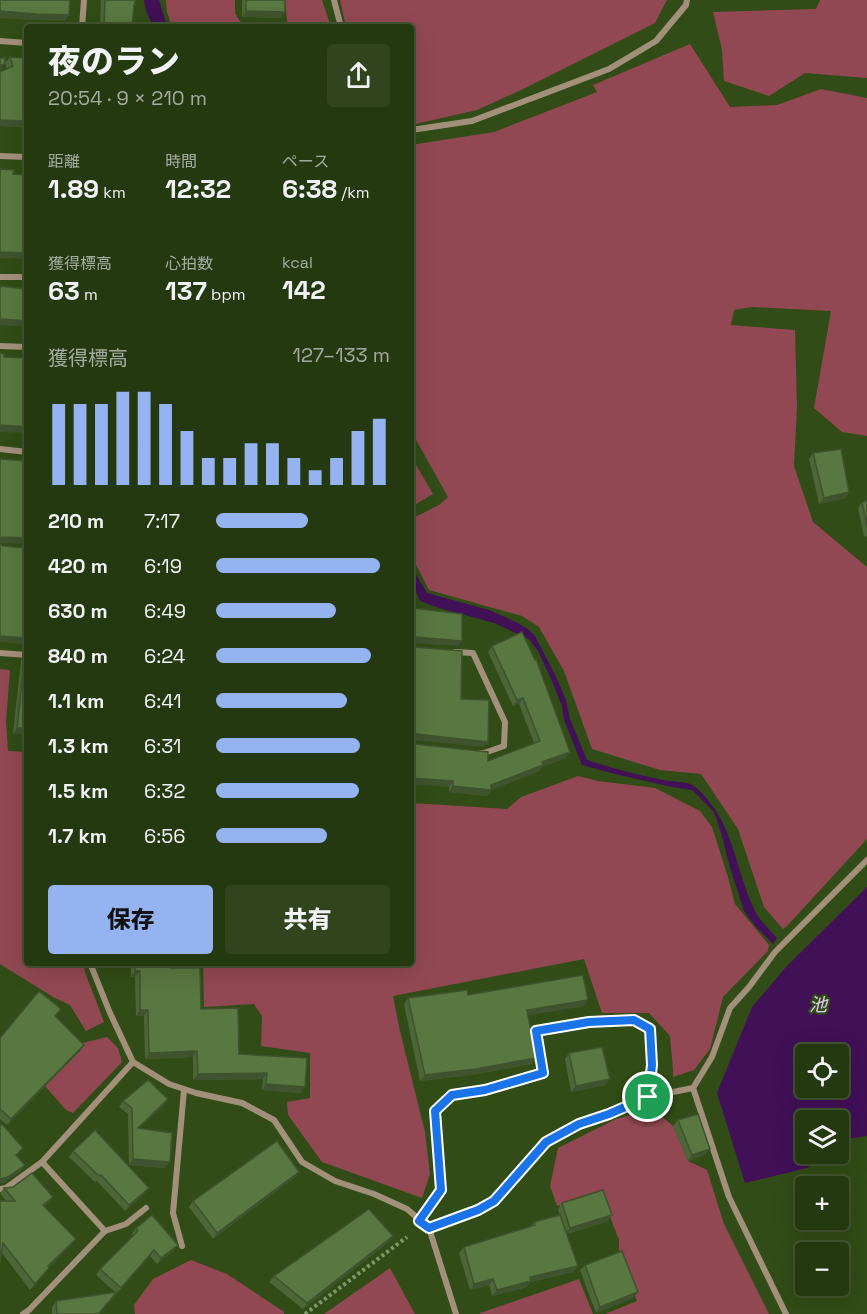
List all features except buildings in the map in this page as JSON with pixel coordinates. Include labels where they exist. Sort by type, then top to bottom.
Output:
[{"type":"street","points":[[82,24],[84,0]]},
{"type":"street","points":[[334,0],[340,24]]},
{"type":"street","points":[[414,130],[472,121],[609,69],[656,41],[686,5],[687,0]]},
{"type":"street","points":[[0,41],[24,43]]},
{"type":"street","points":[[0,156],[24,157]]},
{"type":"street","points":[[0,277],[24,277]]},
{"type":"street","points":[[0,346],[24,347]]},
{"type":"street","points":[[0,448],[24,452]]},
{"type":"street","points":[[453,652],[473,653],[505,722],[504,746],[484,753],[474,752]]},
{"type":"street","points":[[0,653],[24,655]]},
{"type":"street","points":[[429,1228],[478,1210],[494,1201],[546,1142],[579,1124],[648,1097],[693,1088],[712,1057],[730,1008],[775,952],[867,860]]},
{"type":"street","points":[[91,966],[133,1062],[169,1084],[196,1094],[242,1103],[274,1119],[302,1162],[335,1181],[374,1194],[406,1209],[429,1228],[456,1314]]},
{"type":"street","points":[[419,1221],[441,1190],[435,1111],[452,1095],[485,1090],[543,1073],[536,1031],[589,1022],[634,1020],[650,1029],[652,1065],[648,1097]]},
{"type":"street","points":[[0,1189],[6,1188],[42,1162],[133,1062]]},
{"type":"street","points":[[693,1088],[729,1197],[786,1314]]},
{"type":"street","points":[[182,1246],[173,1213],[184,1090]]},
{"type":"street","points":[[42,1162],[105,1231]]},
{"type":"street","points":[[23,1314],[105,1231],[126,1224],[146,1208]]},
{"type":"path","points":[[305,1314],[407,1237]]},
{"type":"shaded area","points":[[166,0],[235,0],[235,13],[241,23],[249,24],[171,24]]},
{"type":"shaded area","points":[[285,0],[322,0],[330,24],[290,24],[287,21]]},
{"type":"shaded area","points":[[340,0],[667,0],[655,23],[521,90],[477,110],[414,124],[414,24],[345,24]]},
{"type":"shaded area","points":[[820,0],[867,0],[867,78],[805,73],[769,96],[724,81],[722,50],[713,12],[816,9]]},
{"type":"shaded area","points":[[690,44],[730,107],[777,105],[821,89],[867,98],[867,436],[842,432],[814,408],[831,311],[752,307],[734,310],[731,325],[795,330],[797,407],[794,466],[813,522],[867,567],[867,839],[783,929],[764,907],[738,829],[701,774],[660,770],[592,749],[564,671],[539,627],[522,616],[429,590],[414,561],[414,518],[439,505],[448,497],[414,436],[414,145],[494,132],[597,92],[593,85]]},
{"type":"shaded area","points":[[414,461],[433,494],[414,505]]},
{"type":"shaded area","points":[[0,669],[10,670],[6,722],[8,751],[24,752],[24,966],[84,966],[104,1022],[86,1031],[70,1005],[0,964]]},
{"type":"shaded area","points":[[578,776],[598,781],[655,788],[700,811],[712,827],[735,904],[769,945],[768,951],[723,997],[710,1049],[694,1070],[673,1077],[670,1036],[649,1013],[602,1013],[584,959],[393,996],[425,1132],[430,1174],[422,1198],[322,1162],[288,1115],[287,1102],[310,1098],[310,1053],[261,1046],[262,1016],[254,1004],[204,1007],[203,966],[414,966],[414,803],[507,809],[521,797]]},
{"type":"shaded area","points":[[107,1037],[118,1048],[122,1062],[73,1113],[66,1110],[45,1086],[80,1051],[83,1043]]},
{"type":"shaded area","points":[[653,1109],[673,1126],[688,1161],[707,1170],[724,1224],[769,1314],[605,1314],[637,1301],[619,1252],[619,1240],[601,1193],[557,1206],[550,1186],[558,1148],[616,1119]]},
{"type":"shaded area","points":[[191,1260],[227,1274],[284,1314],[135,1314],[134,1305],[153,1279]]},
{"type":"shaded area","points":[[390,1268],[415,1314],[324,1314]]},
{"type":"shaded area","points":[[579,1279],[593,1314],[480,1314],[480,1313]]},
{"type":"water","points":[[144,0],[159,0],[168,24],[152,24]]},
{"type":"water","points":[[414,571],[427,593],[489,610],[528,629],[535,636],[557,679],[587,760],[644,776],[687,783],[702,793],[724,825],[756,913],[777,938],[773,944],[744,911],[714,812],[692,790],[582,765],[551,679],[538,651],[529,639],[494,623],[420,601],[414,587]]},
{"type":"water","name":"池","points":[[867,887],[867,1136],[849,1139],[849,1110],[795,1110],[795,1164],[813,1164],[807,1168],[745,1183],[717,1093],[752,1007],[787,966]]},
{"type":"route","points":[[634,1020],[650,1029],[652,1065],[648,1097],[579,1124],[546,1142],[494,1201],[478,1210],[429,1228],[419,1221],[441,1190],[435,1111],[452,1095],[485,1090],[543,1073],[536,1031],[589,1022],[634,1020]]}]
